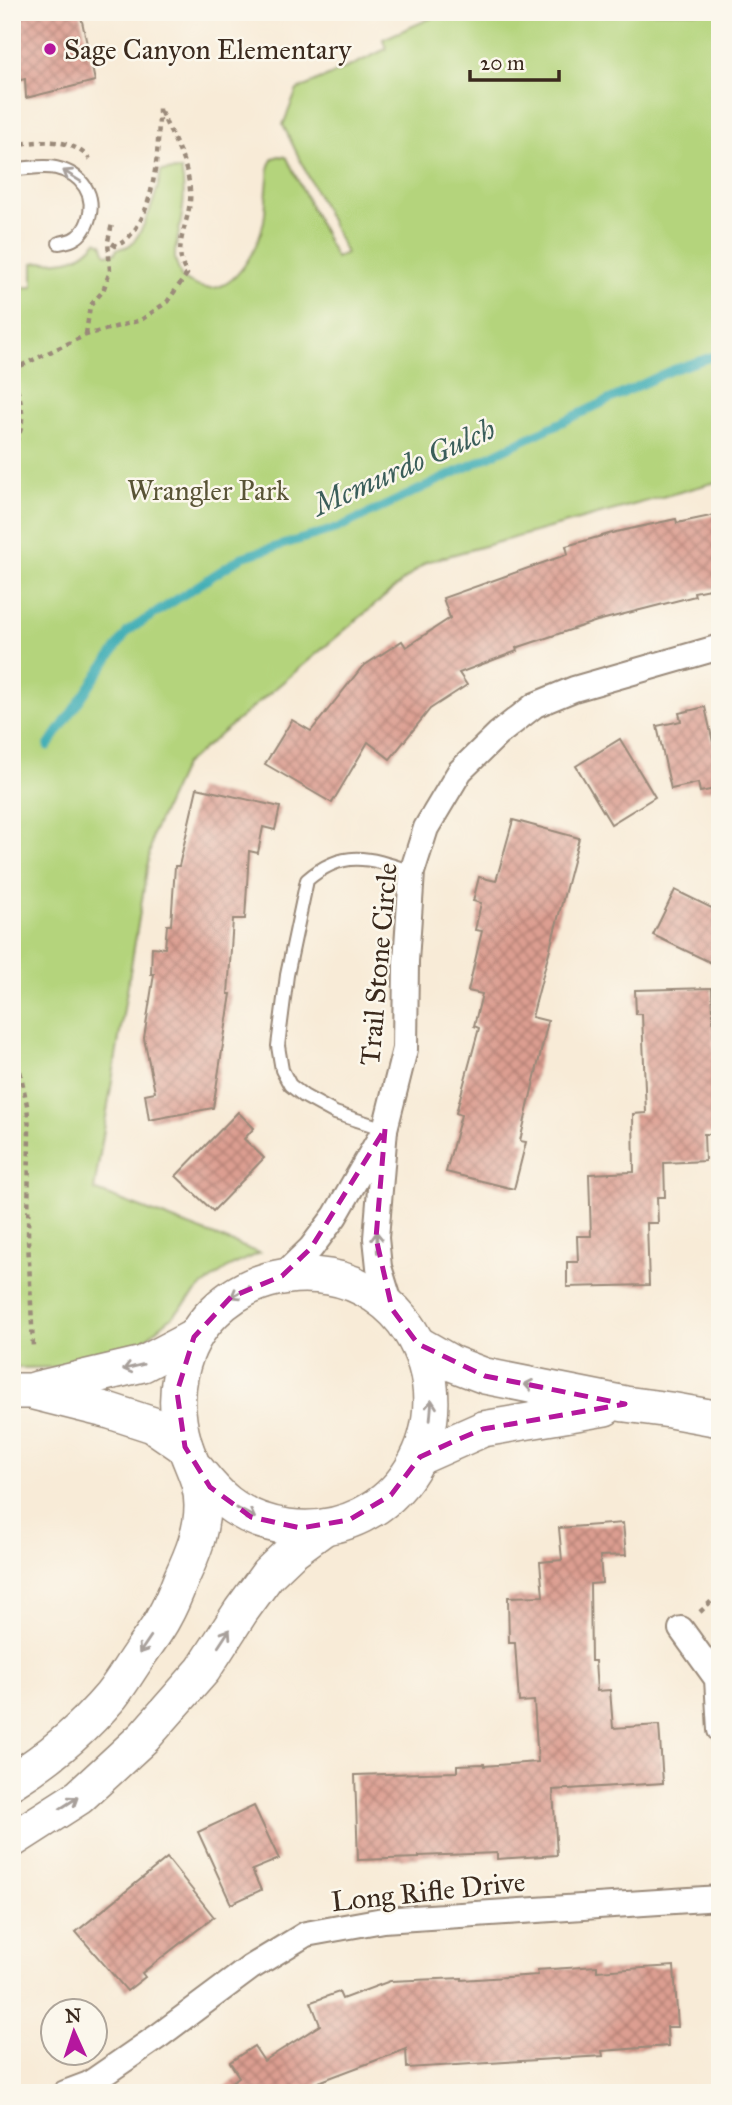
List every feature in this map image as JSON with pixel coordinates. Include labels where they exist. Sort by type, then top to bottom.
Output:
[{"type":"street","name":"Trail Stone Circle","points":[[392,1309],[379,1267],[376,1238],[385,1129],[405,1049],[412,872],[426,828],[460,771],[498,734],[535,705],[574,689],[720,647]]},
{"type":"street","name":"Trail Stone Circle","points":[[282,1276],[311,1248],[335,1216],[385,1129]]},
{"type":"street","points":[[12,1781],[29,1771],[75,1734],[112,1695],[165,1617],[198,1537],[202,1509],[202,1493],[191,1458],[178,1420],[177,1392],[183,1364],[194,1337],[217,1309],[247,1287],[282,1276],[312,1274],[341,1279],[368,1291],[392,1309],[407,1325],[429,1371],[433,1400],[429,1429],[420,1457],[391,1496],[371,1510],[349,1520],[325,1527],[301,1528],[276,1525],[251,1517],[229,1504],[210,1487],[191,1458],[153,1425],[21,1391]]},
{"type":"street","points":[[21,1391],[143,1364],[194,1337]]},
{"type":"street","points":[[418,1344],[451,1363],[485,1376],[625,1404],[720,1419]]},
{"type":"street","points":[[420,1457],[483,1429],[625,1404]]},
{"type":"street","points":[[12,1840],[79,1797],[144,1737],[203,1670],[268,1574],[291,1552],[325,1527]]},
{"type":"street","points":[[681,1629],[717,1679],[720,1730]]},
{"type":"street","name":"Long Rifle Drive","points":[[65,2093],[89,2084],[250,1968],[306,1934],[383,1920],[720,1898]]},
{"type":"lane","points":[[12,169],[54,167],[79,178],[87,187],[92,200],[86,227],[76,238],[59,243]]},
{"type":"lane","points":[[385,1129],[335,1113],[304,1096],[290,1084],[282,1070],[278,1046],[287,975],[307,880],[319,869],[338,859],[368,859],[412,872]]},
{"type":"path","points":[[12,370],[86,335],[141,320],[167,302],[187,274],[179,252],[188,216],[190,190],[184,167],[159,108],[159,148],[150,191],[135,230],[123,243],[116,246],[108,241],[110,271],[103,291],[90,306],[86,335]]},
{"type":"path","points":[[12,380],[20,401],[22,420],[20,433],[12,450]]},
{"type":"path","points":[[12,1032],[27,1105],[29,1129],[28,1238],[33,1347]]},
{"type":"highlighted area","points":[[385,1129],[376,1238],[392,1309],[418,1344],[485,1376],[625,1404],[483,1429],[452,1442],[420,1457],[391,1495],[349,1520],[301,1528],[251,1517],[210,1487],[185,1447],[177,1392],[194,1337],[231,1297],[282,1276],[311,1248]]},
{"type":"green space","name":"Wrangler Park","points":[[445,12],[720,12],[720,481],[426,562],[184,765],[153,833],[94,1190],[260,1253],[229,1267],[200,1288],[174,1315],[136,1347],[82,1367],[12,1368],[12,288],[33,287],[33,263],[75,258],[97,241],[102,244],[106,254],[115,253],[117,249],[128,246],[145,223],[161,171],[181,170],[183,201],[175,259],[181,277],[200,287],[221,286],[245,265],[261,233],[269,165],[273,158],[279,156],[288,160],[336,258],[346,253],[283,125],[297,90],[386,49],[383,39]]},
{"type":"building","name":"Sage Canyon Elementary","points":[[12,12],[80,12],[95,81],[26,98],[25,79],[12,82]]},
{"type":"building","points":[[720,514],[720,587],[694,592],[695,596],[597,621],[516,648],[517,651],[459,673],[467,685],[430,709],[390,759],[368,742],[332,803],[265,764],[292,720],[311,731],[362,667],[402,641],[406,647],[450,618],[443,598],[568,554],[566,546],[676,519],[677,523]]},
{"type":"building","points":[[705,707],[720,773],[720,788],[700,792],[698,783],[671,789],[657,726],[681,721],[679,713]]},
{"type":"building","points":[[620,739],[655,797],[611,824],[576,766]]},
{"type":"building","points":[[197,788],[280,807],[275,830],[263,827],[258,853],[249,851],[245,919],[233,919],[228,994],[231,994],[213,1108],[149,1120],[145,1094],[155,1092],[144,1038],[154,974],[151,974],[152,947],[165,948],[167,925],[171,925],[175,866],[179,866]]},
{"type":"building","points":[[513,820],[579,838],[532,1017],[548,1021],[520,1141],[526,1142],[514,1189],[446,1172],[461,1115],[456,1113],[479,1028],[474,1026],[482,994],[468,991],[482,931],[475,930],[481,903],[473,901],[479,877],[496,881]]},
{"type":"building","points":[[675,890],[720,912],[720,967],[653,935]]},
{"type":"building","points":[[712,988],[715,1134],[704,1134],[705,1161],[664,1163],[665,1197],[657,1197],[658,1223],[647,1223],[649,1285],[567,1287],[567,1262],[578,1262],[577,1236],[591,1236],[589,1174],[634,1172],[633,1114],[646,1113],[642,1014],[636,1014],[635,990]]},
{"type":"building","points":[[238,1112],[254,1128],[244,1139],[264,1158],[213,1211],[176,1176]]},
{"type":"building","points":[[623,1523],[626,1555],[600,1556],[602,1583],[590,1584],[591,1661],[595,1661],[597,1691],[610,1690],[613,1728],[659,1725],[663,1783],[553,1790],[557,1855],[497,1859],[497,1853],[358,1860],[355,1775],[457,1772],[457,1765],[538,1762],[534,1701],[519,1702],[515,1643],[509,1643],[508,1597],[543,1596],[540,1562],[562,1560],[559,1528]]},
{"type":"building","points":[[254,1806],[279,1859],[252,1870],[261,1890],[231,1904],[198,1832]]},
{"type":"building","points":[[167,1858],[214,1917],[142,1973],[145,1977],[127,1991],[76,1932]]},
{"type":"building","points":[[597,1966],[597,1971],[674,1966],[678,2027],[667,2027],[668,2046],[602,2051],[603,2056],[407,2068],[406,2049],[316,2083],[323,2093],[215,2093],[239,2077],[230,2062],[254,2046],[264,2061],[320,2025],[311,2002],[339,1992],[342,1999],[390,1981],[538,1975],[537,1970]]},
{"type":"waterway","name":"Mcmurdo Gulch","points":[[48,746],[128,631],[242,557],[338,528],[672,370],[720,354]]},
{"type":"place","name":"Sage Canyon Elementary","points":[[50,49]]}]
